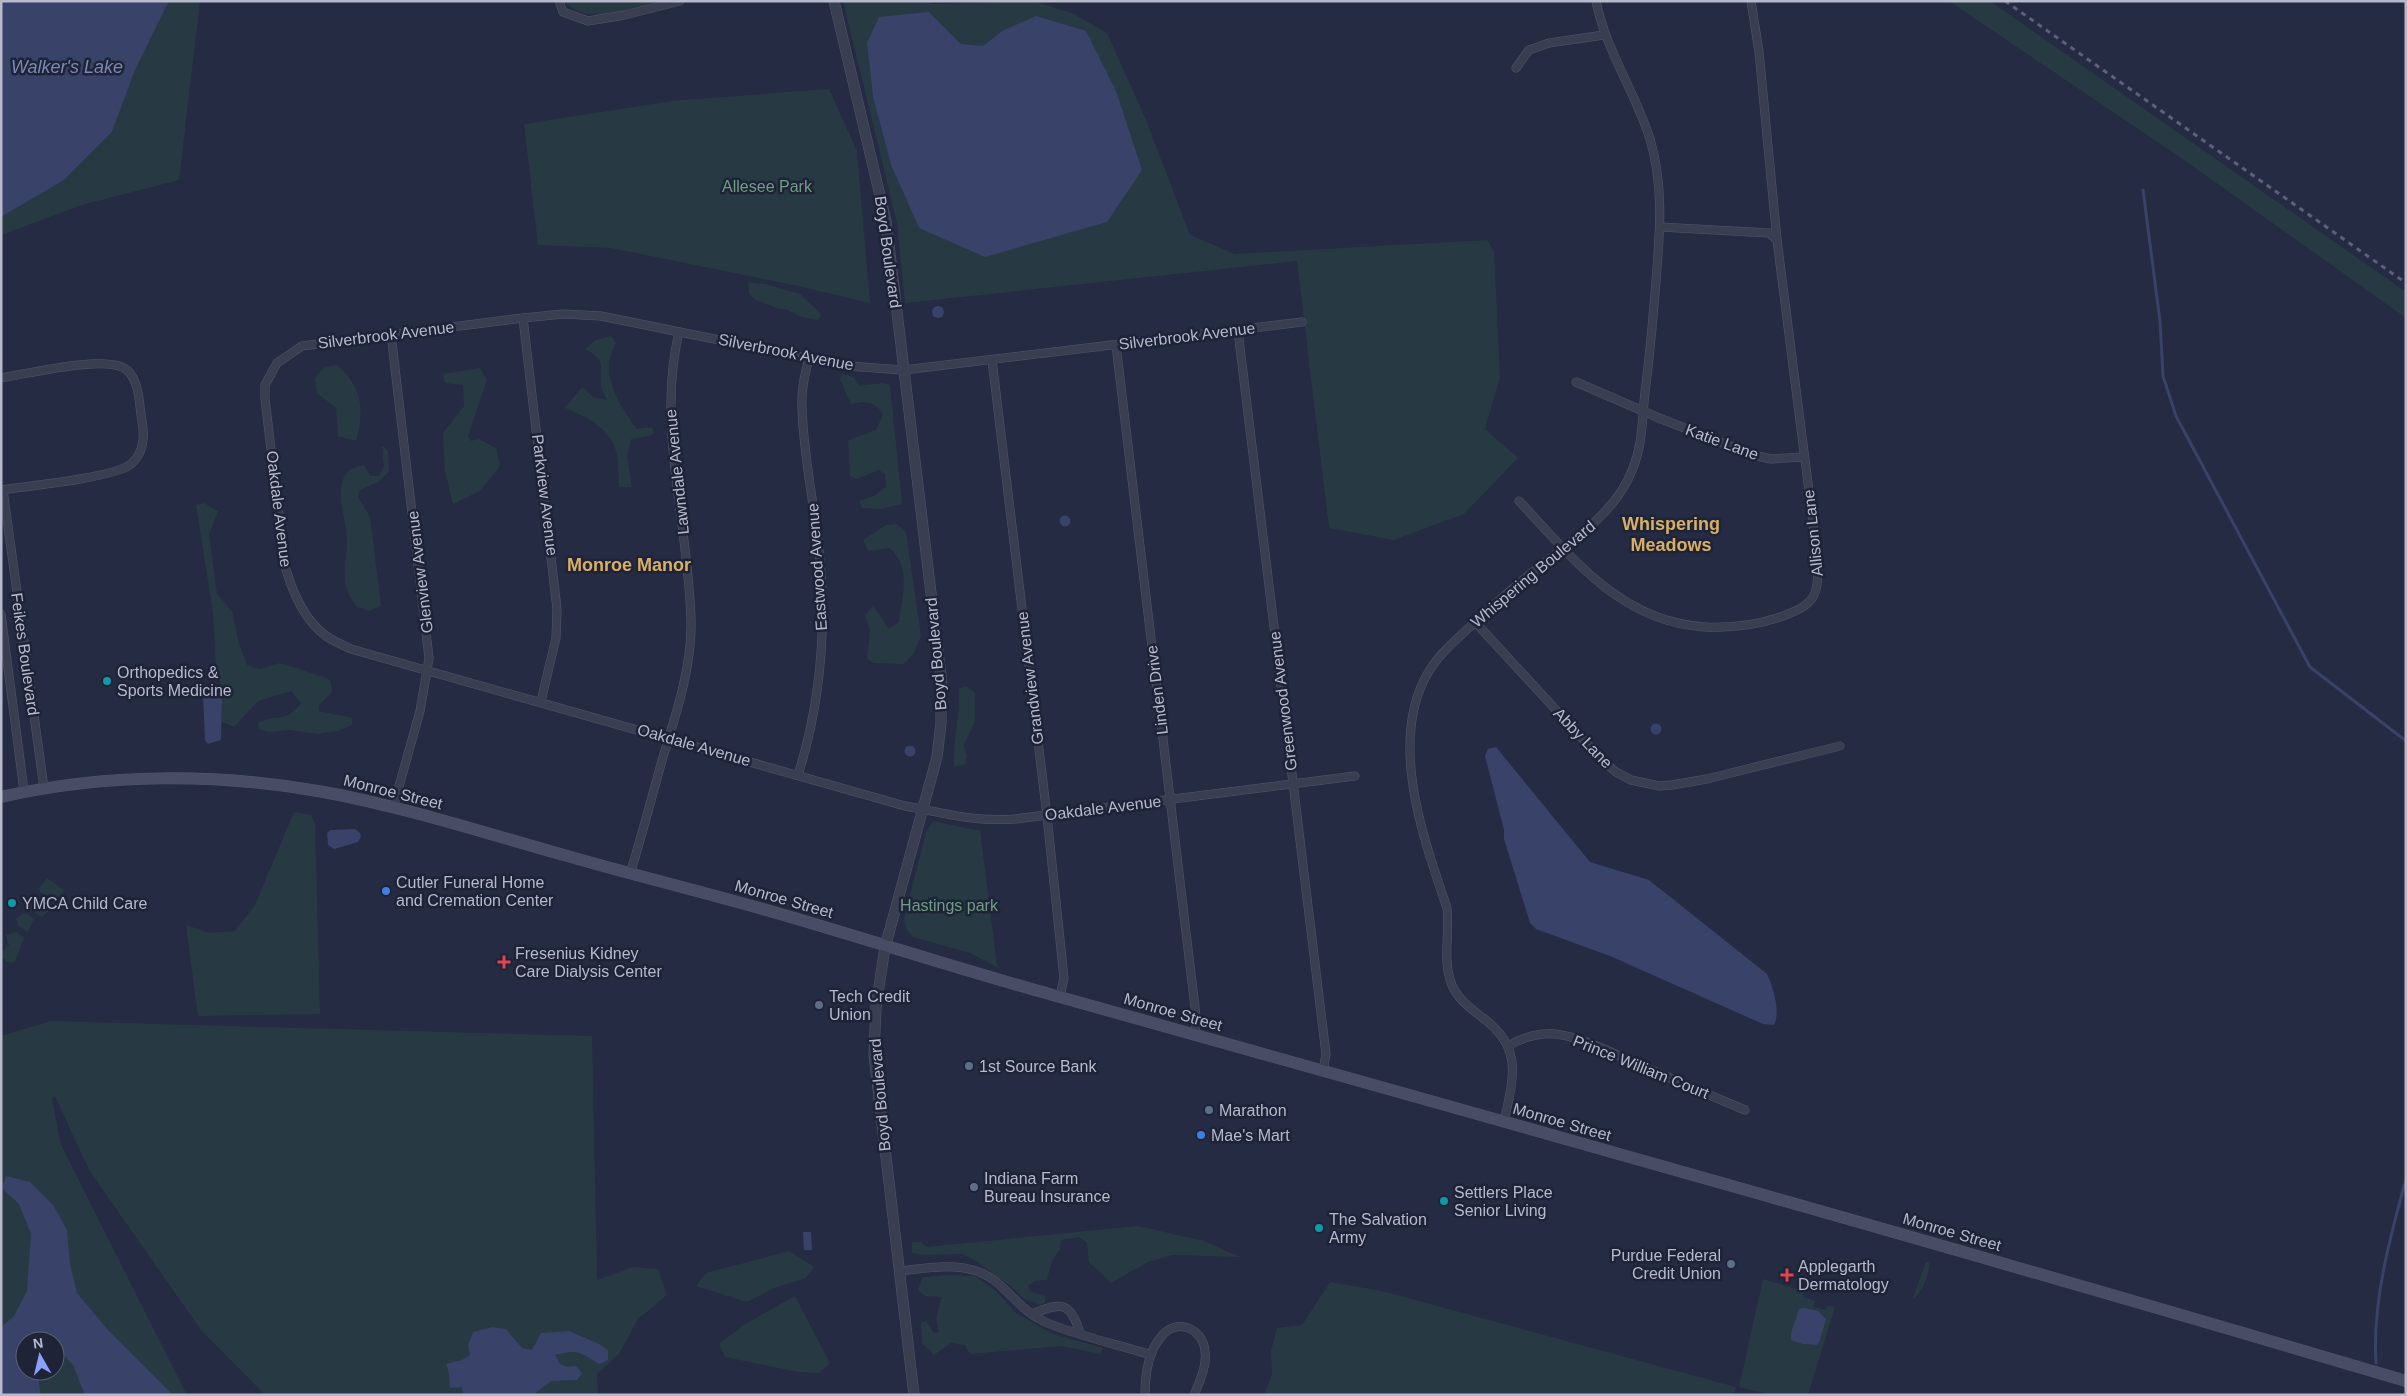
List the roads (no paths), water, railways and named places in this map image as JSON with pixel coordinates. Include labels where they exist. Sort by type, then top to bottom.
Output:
[{"type":"main road","name":"Monroe Street","points":[[1,797],[24,791],[81,783],[137,779],[231,780],[311,790],[393,808],[758,908],[885,947],[1504,1122],[2406,1381]]},
{"type":"street","points":[[559,1],[563,12],[588,21],[680,1]]},
{"type":"street","name":"Boyd Boulevard","points":[[834,1],[886,221],[941,676],[941,723],[937,757],[885,947],[876,1007],[874,1055],[914,1395]]},
{"type":"street","name":"Whispering Boulevard","points":[[1504,1122],[1513,1063],[1506,1038],[1459,997],[1448,974],[1446,958],[1449,924],[1447,908],[1417,817],[1409,754],[1412,727],[1423,682],[1443,652],[1511,589],[1605,513],[1622,491],[1638,452],[1651,350],[1660,227],[1660,192],[1650,139],[1604,34],[1596,1]]},
{"type":"street","name":"Allison Lane","points":[[1519,501],[1563,548],[1610,592],[1628,605],[1675,623],[1737,627],[1761,624],[1809,603],[1818,586],[1798,394],[1777,240],[1759,52],[1751,1]]},
{"type":"street","points":[[1516,68],[1529,50],[1549,43],[1604,34]]},
{"type":"street","points":[[1660,227],[1769,233],[1777,240]]},
{"type":"street","name":"Silverbrook Avenue","points":[[277,363],[302,346],[523,318],[582,314],[847,366],[904,370],[1302,322]]},
{"type":"street","name":"Parkview Avenue","points":[[523,318],[557,609],[556,638],[541,701]]},
{"type":"street","name":"Greenwood Avenue","points":[[1238,330],[1326,1054],[1323,1071]]},
{"type":"street","name":"Lawndale Avenue","points":[[630,874],[670,738],[686,672],[691,623],[670,420],[673,358],[679,332]]},
{"type":"street","name":"Glenview Avenue","points":[[391,334],[428,643],[428,670],[420,710],[393,808]]},
{"type":"street","name":"Linden Drive","points":[[1116,345],[1196,1016],[1195,1034]]},
{"type":"street","name":"Eastwood Avenue","points":[[798,775],[816,694],[822,635],[823,593],[802,406],[804,380],[809,358]]},
{"type":"street","name":"Grandview Avenue","points":[[992,360],[1047,816],[1064,978],[1060,997]]},
{"type":"street","points":[[1,378],[95,363],[118,365],[127,370],[136,382],[144,435],[141,452],[134,460],[115,472],[2,490]]},
{"type":"street","name":"Oakdale Avenue","points":[[277,363],[265,385],[265,399],[285,566],[294,594],[309,618],[326,636],[351,648],[798,775],[958,818],[985,821],[1047,816],[1355,776]]},
{"type":"street","name":"Katie Lane","points":[[1576,382],[1753,455],[1771,459],[1804,457]]},
{"type":"street","name":"Feikes Boulevard","points":[[2,490],[44,788]]},
{"type":"street","name":"Feikes Boulevard","points":[[1,614],[24,791]]},
{"type":"street","name":"Abby Lane","points":[[1475,622],[1603,761],[1616,772],[1631,780],[1659,786],[1686,784],[1840,746]]},
{"type":"street","name":"Prince William Court","points":[[1508,1046],[1523,1037],[1538,1035],[1556,1034],[1571,1038],[1598,1047],[1745,1110]]},
{"type":"street","points":[[900,1271],[948,1266],[980,1271],[1000,1285],[1019,1305],[1044,1322],[1151,1355]]},
{"type":"street","points":[[1032,1314],[1058,1305],[1067,1308],[1075,1317],[1080,1334]]},
{"type":"street","points":[[1145,1395],[1151,1355],[1160,1338],[1167,1331],[1184,1327],[1196,1331],[1201,1336],[1206,1352],[1204,1369],[1194,1395]]},
{"type":"water","name":"Walker's Lake","points":[[1,1],[169,1],[135,70],[112,132],[64,180],[1,217]]},
{"type":"water","points":[[929,12],[961,44],[983,46],[1002,31],[1036,16],[1086,31],[1116,91],[1142,170],[1107,222],[985,257],[919,228],[891,165],[873,97],[867,43],[879,17]]},
{"type":"water","points":[[938,306],[944,312],[938,318],[932,312]]},
{"type":"water","points":[[1065,515],[1071,521],[1065,527],[1059,521]]},
{"type":"water","points":[[213,692],[219,694],[222,699],[221,740],[208,744],[205,740],[203,695]]},
{"type":"water","points":[[1656,723],[1662,729],[1656,735],[1650,729]]},
{"type":"water","points":[[910,745],[916,751],[910,757],[904,751]]},
{"type":"water","points":[[1496,747],[1590,862],[1649,880],[1767,974],[1774,992],[1777,1013],[1774,1025],[1763,1024],[1610,956],[1536,929],[1530,923],[1504,839],[1504,830],[1485,756],[1488,749]]},
{"type":"water","points":[[355,829],[360,833],[361,837],[358,842],[334,849],[328,845],[327,833],[331,830]]},
{"type":"water","points":[[6,1176],[30,1182],[53,1205],[67,1230],[70,1264],[77,1293],[108,1330],[173,1395],[85,1395],[73,1365],[65,1356],[65,1331],[15,1331],[15,1381],[39,1381],[41,1395],[1,1395],[1,1327],[14,1316],[27,1291],[31,1234],[19,1204],[2,1188]]},
{"type":"water","points":[[803,1232],[811,1232],[812,1250],[804,1250]]},
{"type":"water","points":[[1804,1308],[1818,1311],[1826,1319],[1817,1345],[1803,1344],[1791,1340],[1791,1333],[1799,1309]]},
{"type":"water","points":[[492,1327],[506,1329],[522,1348],[532,1350],[541,1333],[569,1331],[608,1350],[608,1360],[599,1364],[575,1352],[555,1355],[560,1364],[567,1367],[576,1366],[582,1373],[577,1380],[551,1381],[533,1395],[463,1395],[462,1387],[450,1388],[446,1364],[462,1360],[470,1355],[468,1345],[473,1332]]},
{"type":"waterway","points":[[2143,190],[2160,321],[2163,376],[2176,416],[2310,667],[2406,741]]},
{"type":"waterway","points":[[2376,1363],[2375,1340],[2383,1270],[2406,1179]]},
{"type":"railway","points":[[2005,1],[2406,283]]},
{"type":"place","name":"Orthopedics & Sports Medicine","points":[[107,681]]},
{"type":"place","name":"Cutler Funeral Home and Cremation Center","points":[[386,891]]},
{"type":"place","name":"YMCA Child Care","points":[[12,903]]},
{"type":"place","name":"Fresenius Kidney Care Dialysis Center","points":[[504,962]]},
{"type":"place","name":"Tech Credit Union","points":[[819,1005]]},
{"type":"place","name":"1st Source Bank","points":[[969,1066]]},
{"type":"place","name":"Marathon","points":[[1209,1110]]},
{"type":"place","name":"Mae's Mart","points":[[1201,1135]]},
{"type":"place","name":"Indiana Farm Bureau Insurance","points":[[974,1187]]},
{"type":"place","name":"Settlers Place Senior Living","points":[[1444,1201]]},
{"type":"place","name":"The Salvation Army","points":[[1319,1228]]},
{"type":"place","name":"Purdue Federal Credit Union","points":[[1731,1264]]},
{"type":"place","name":"Applegarth Dermatology","points":[[1787,1275]]},
{"type":"district","name":"Whispering Meadows","points":[[1671,534]]},
{"type":"district","name":"Monroe Manor","points":[[629,565]]},
{"type":"park label","name":"Allesee Park","points":[[767,186]]},
{"type":"park label","name":"Hastings park","points":[[949,905]]}]
